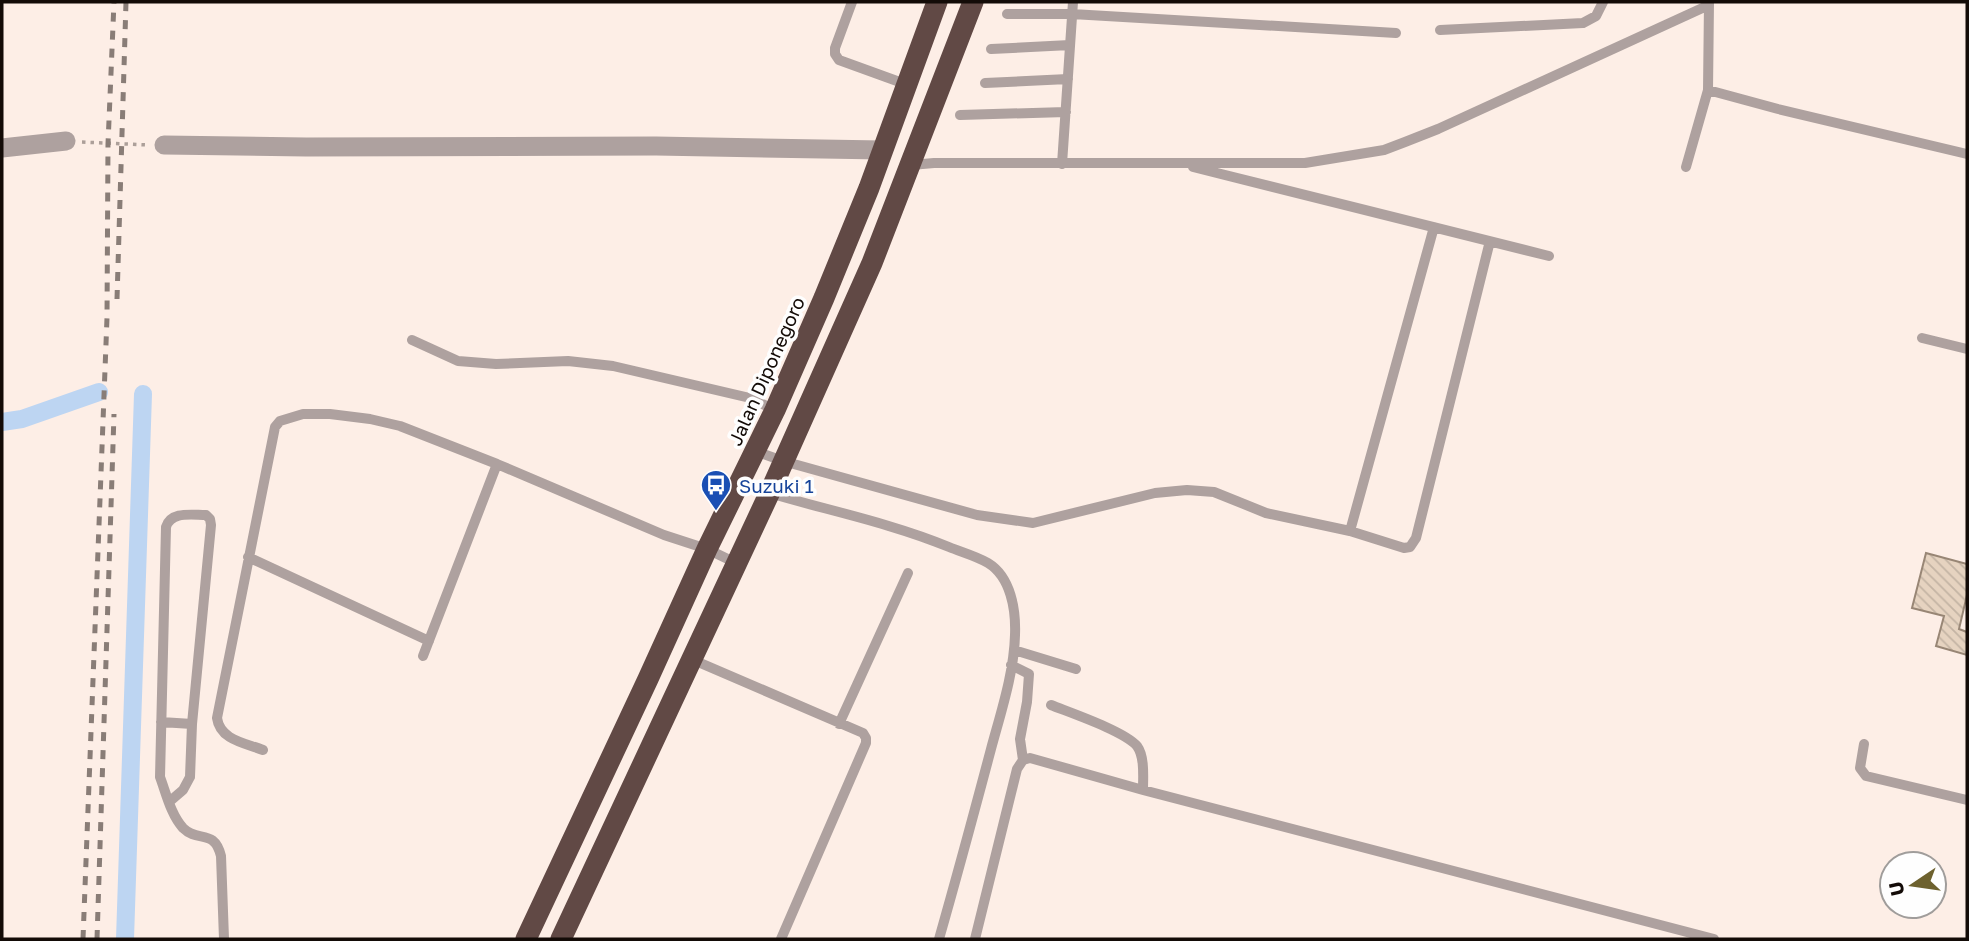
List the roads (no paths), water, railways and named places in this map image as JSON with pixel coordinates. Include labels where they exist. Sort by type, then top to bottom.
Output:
[{"type":"highway","name":"Jalan Diponegoro","points":[[526,939],[649,679],[707,549],[775,410],[824,298],[908,85],[937,2]]},
{"type":"highway","points":[[561,939],[769,494],[872,263],[973,2]]},
{"type":"street","points":[[2,148],[66,141]]},
{"type":"street","points":[[164,145],[577,145],[882,150]]},
{"type":"lane","points":[[852,2],[835,48],[839,60],[908,85]]},
{"type":"lane","points":[[1062,164],[1073,2]]},
{"type":"lane","points":[[1440,30],[1583,23],[1596,16],[1603,2]]},
{"type":"lane","points":[[911,165],[1305,163],[1384,150],[1438,129],[1709,3],[1708,90],[1686,167]]},
{"type":"lane","points":[[1006,14],[1072,14],[1396,33]]},
{"type":"lane","points":[[991,49],[1070,45]]},
{"type":"lane","points":[[985,83],[1068,79]]},
{"type":"lane","points":[[1708,90],[1967,154]]},
{"type":"lane","points":[[960,115],[1066,112]]},
{"type":"lane","points":[[1179,163],[1549,256]]},
{"type":"lane","points":[[1350,531],[1434,227]]},
{"type":"lane","points":[[755,451],[977,515],[1033,523],[1155,494],[1187,490],[1214,492],[1266,513],[1350,531],[1404,548],[1410,547],[1416,538],[1490,241]]},
{"type":"lane","points":[[1922,338],[1967,349]]},
{"type":"lane","points":[[412,340],[458,361],[496,364],[568,361],[613,366],[750,398],[775,410]]},
{"type":"lane","points":[[263,750],[220,732],[216,718],[275,427],[288,417],[330,414],[400,426],[736,563]]},
{"type":"lane","points":[[423,656],[497,464]]},
{"type":"lane","points":[[739,484],[923,537],[989,564],[1006,582],[1011,593],[1016,632],[1011,665],[939,939]]},
{"type":"lane","points":[[169,802],[183,790],[190,777],[192,724],[211,525],[206,515],[173,516],[166,527],[160,777],[169,802],[176,818],[188,832],[213,840],[218,845],[221,856],[223,939]]},
{"type":"lane","points":[[248,557],[429,640]]},
{"type":"lane","points":[[839,724],[908,573]]},
{"type":"lane","points":[[1014,650],[1076,669]]},
{"type":"lane","points":[[691,658],[863,733],[866,737],[866,743],[781,939]]},
{"type":"lane","points":[[1011,665],[1029,674],[1020,739],[1023,760]]},
{"type":"lane","points":[[1051,705],[1122,736],[1136,746],[1142,758],[1143,790]]},
{"type":"lane","points":[[161,722],[192,724]]},
{"type":"lane","points":[[1864,744],[1860,768],[1866,776],[1967,800]]},
{"type":"lane","points":[[975,939],[1017,769],[1023,760],[1030,758],[1714,939]]},
{"type":"waterway","points":[[2,422],[22,419],[99,392]]},
{"type":"waterway","points":[[125,939],[143,394]]},
{"type":"railway","points":[[83,939],[107,318],[108,144],[114,2]]},
{"type":"railway","points":[[117,299],[126,2]]},
{"type":"railway","points":[[97,939],[114,414]]},
{"type":"place","name":"Suzuki 1","points":[[716,512]]}]
